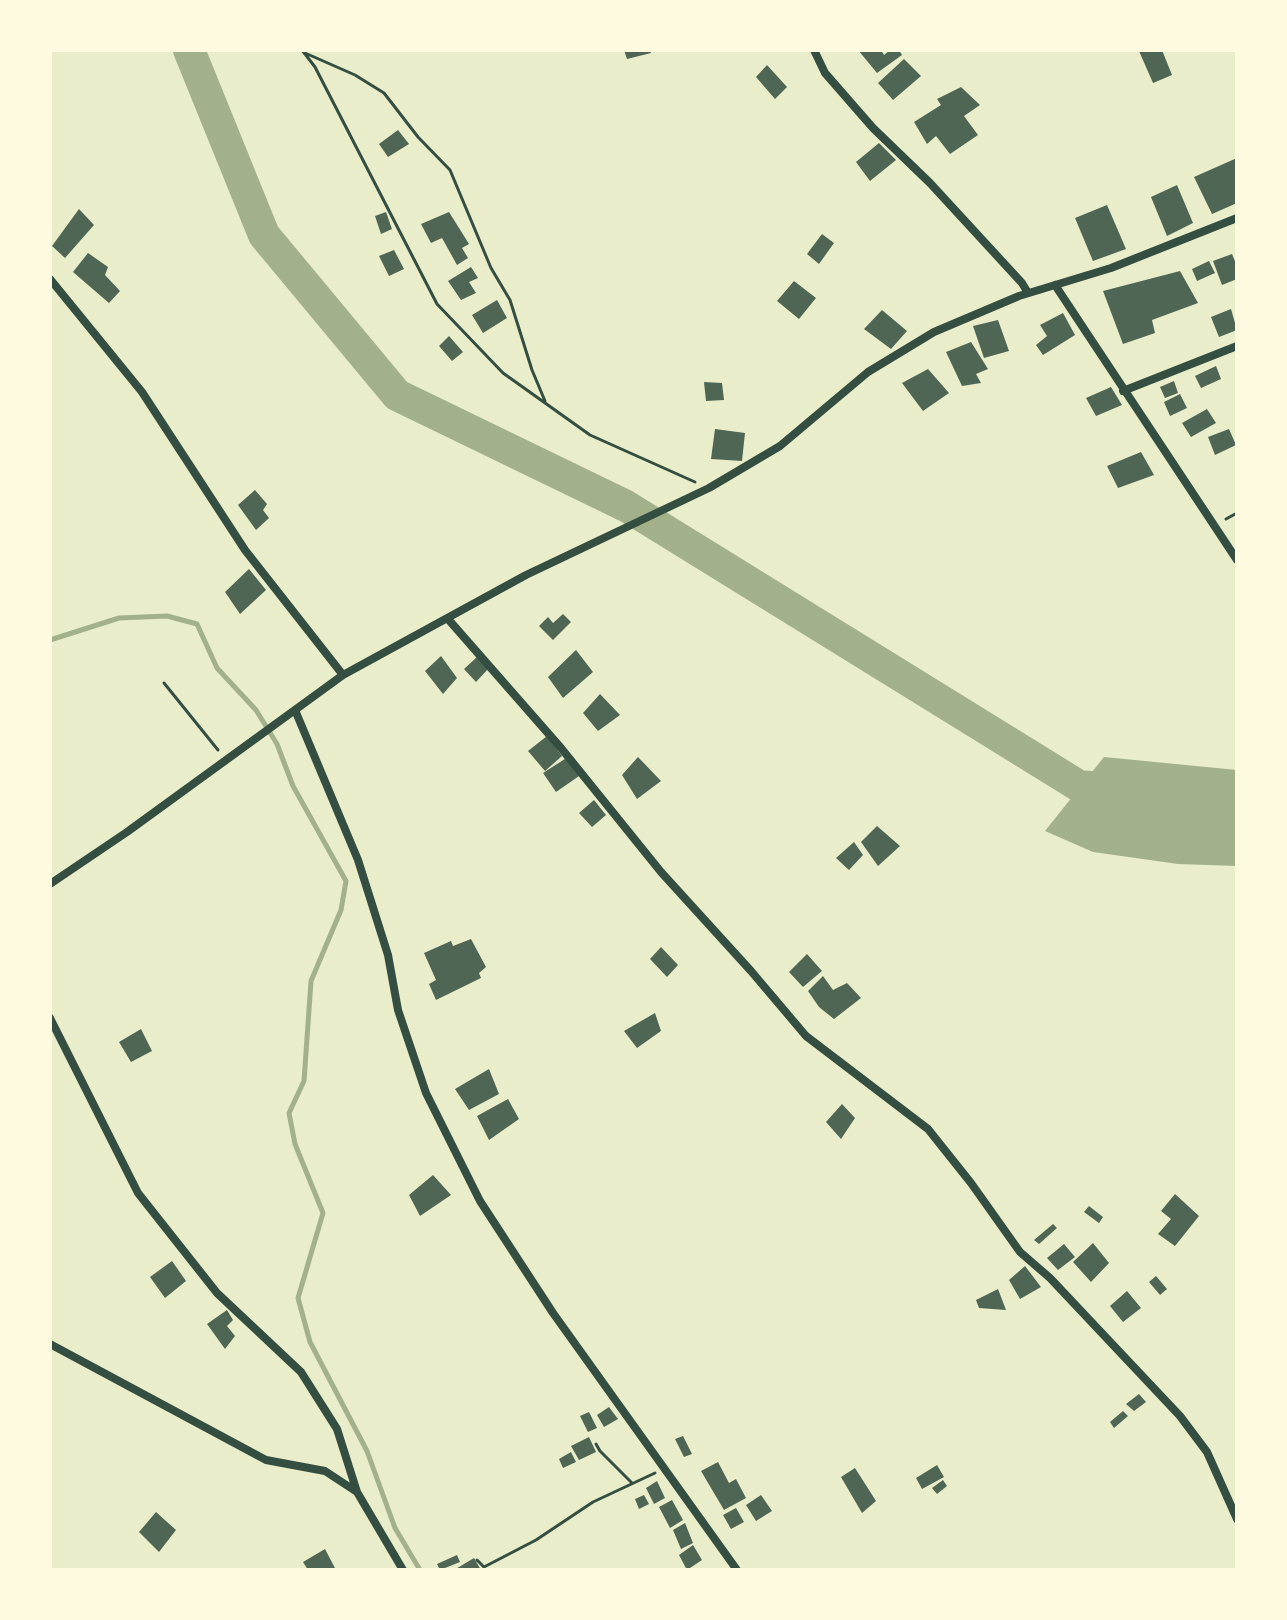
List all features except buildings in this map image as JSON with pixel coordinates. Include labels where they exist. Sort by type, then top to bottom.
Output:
[{"type":"street","points":[[814,50],[825,73],[873,128],[930,183],[1028,293]]},
{"type":"street","points":[[50,884],[343,675],[526,575],[709,488],[780,446],[868,372],[934,332],[1028,293],[1111,268],[1237,218]]},
{"type":"street","points":[[50,279],[142,392],[245,550],[343,675]]},
{"type":"street","points":[[1055,285],[1237,560]]},
{"type":"street","points":[[1123,391],[1237,346]]},
{"type":"street","points":[[448,619],[561,748],[661,872],[806,1036],[928,1129],[1020,1252],[1050,1278],[1180,1416],[1207,1452],[1237,1519]]},
{"type":"street","points":[[295,710],[358,860],[388,955],[398,1010],[426,1093],[480,1201],[553,1313],[737,1570]]},
{"type":"street","points":[[50,1018],[138,1193],[217,1293],[301,1372],[337,1429],[357,1492],[403,1570]]},
{"type":"street","points":[[50,1344],[266,1460],[325,1471],[357,1492]]},
{"type":"path","points":[[303,51],[355,75],[384,93],[418,137],[450,170],[491,268],[510,300],[532,370],[547,404]]},
{"type":"path","points":[[303,51],[315,67],[437,304],[503,373],[590,435],[709,488]]},
{"type":"path","points":[[164,683],[225,759]]},
{"type":"path","points":[[596,1444],[632,1483]]},
{"type":"path","points":[[477,1560],[484,1567],[536,1540],[593,1502],[665,1467]]},
{"type":"shaded area","points":[[1104,757],[1237,770],[1237,866],[1178,864],[1093,852],[1045,831]]},
{"type":"waterway","points":[[189,50],[264,235],[397,395],[626,506],[1079,786],[1122,790]]},
{"type":"waterway","points":[[50,640],[119,618],[167,616],[197,624],[217,668],[256,710],[277,744],[293,786],[346,881],[341,910],[311,981],[304,1081],[289,1113],[295,1144],[323,1213],[298,1298],[310,1342],[367,1451],[395,1528],[420,1570]]}]
